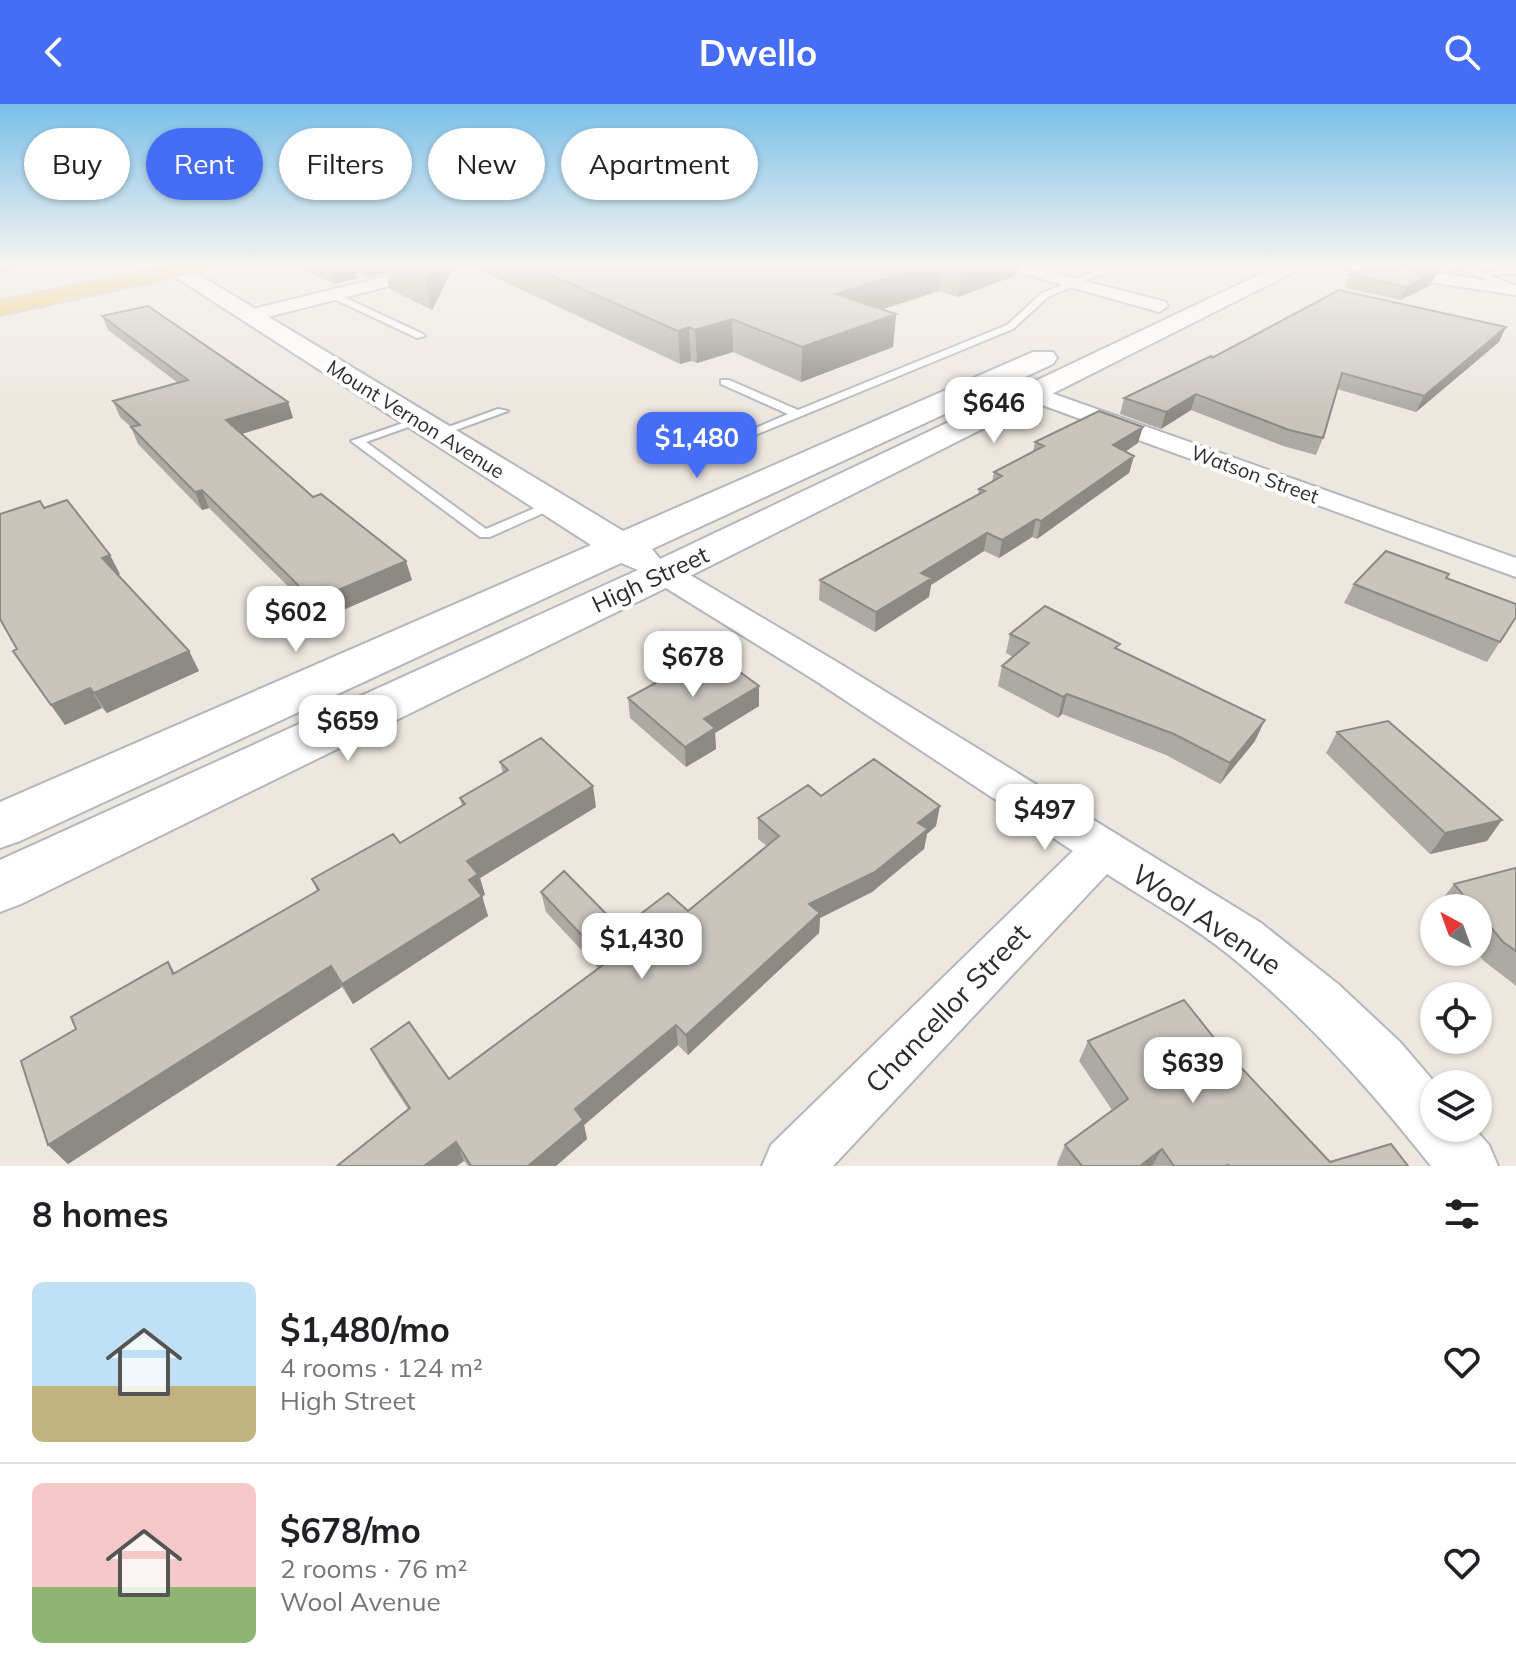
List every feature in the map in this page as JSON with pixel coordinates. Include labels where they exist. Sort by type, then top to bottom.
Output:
[{"type":"main road","points":[[1131,318],[1139,315]]},
{"type":"main road","name":"High Street","points":[[0,887],[664,573],[1198,315]]},
{"type":"main road","name":"Mount Vernon Avenue","points":[[248,316],[664,573]]},
{"type":"main road","name":"High Street","points":[[0,826],[1062,350]]},
{"type":"street","points":[[248,316],[254,315]]},
{"type":"street","name":"Watson Street","points":[[995,380],[1516,568]]},
{"type":"street","name":"Wool Avenue","points":[[664,573],[829,673],[1244,938],[1310,992],[1381,1061],[1420,1108]]},
{"type":"street","name":"Chancellor Street","points":[[792,1166],[1103,849]]},
{"type":"street","name":"Wool Avenue","points":[[1448,1142],[1468,1166]]},
{"type":"lane","points":[[375,315],[420,336]]},
{"type":"lane","points":[[734,440],[1010,327],[1024,315]]},
{"type":"lane","points":[[725,382],[798,414]]},
{"type":"lane","points":[[502,411],[357,441],[485,534],[554,505]]},
{"type":"building","points":[[160,315],[288,402],[226,420],[313,497],[321,494],[406,561],[329,594],[321,587],[306,593],[202,490],[195,492],[131,427],[140,425],[113,401],[188,380],[102,316]]},
{"type":"building","points":[[641,315],[894,315],[802,347],[732,319],[695,330],[689,327],[678,331]]},
{"type":"building","points":[[1293,315],[1450,315],[1506,327],[1424,396],[1342,373],[1323,438],[1289,430],[1196,394],[1166,412],[1124,398],[1212,358]]},
{"type":"building","points":[[1099,411],[1143,427],[1113,445],[1134,456],[1041,521],[1036,519],[1002,540],[987,533],[921,573],[932,578],[876,612],[820,580],[985,491],[979,489],[1002,476],[994,472],[1044,446],[1035,442]]},
{"type":"building","points":[[67,500],[110,555],[102,558],[189,651],[94,693],[90,688],[51,705],[13,651],[17,649],[0,619],[0,514],[40,501],[44,508]]},
{"type":"building","points":[[1386,551],[1449,574],[1446,578],[1516,604],[1516,617],[1500,642],[1354,584]]},
{"type":"building","points":[[1045,606],[1120,644],[1115,648],[1265,720],[1230,763],[1174,734],[1067,694],[1063,697],[1002,666],[1029,643],[1010,634]]},
{"type":"building","points":[[718,656],[759,686],[704,719],[715,728],[685,747],[628,698],[670,675],[676,679]]},
{"type":"building","points":[[1388,721],[1502,820],[1445,833],[1337,732]]},
{"type":"building","points":[[541,738],[593,786],[467,861],[478,874],[469,880],[482,896],[342,984],[331,966],[48,1145],[21,1061],[76,1029],[71,1017],[168,962],[173,974],[319,890],[312,879],[393,834],[400,843],[465,804],[460,798],[508,770],[500,762]]},
{"type":"building","points":[[874,759],[940,806],[918,823],[928,829],[875,872],[809,904],[820,913],[686,1035],[676,1025],[575,1109],[583,1120],[528,1166],[471,1166],[456,1142],[424,1166],[337,1166],[410,1108],[371,1049],[409,1022],[449,1079],[607,962],[541,892],[564,871],[621,929],[668,893],[688,911],[779,836],[758,818],[808,785],[821,796]]},
{"type":"building","points":[[1516,869],[1516,951],[1492,929],[1492,894],[1462,894],[1454,884]]},
{"type":"building","points":[[1184,1000],[1219,1044],[1330,1162],[1391,1144],[1408,1166],[1174,1166],[1162,1149],[1140,1166],[1082,1166],[1065,1145],[1128,1099],[1088,1041]]}]
